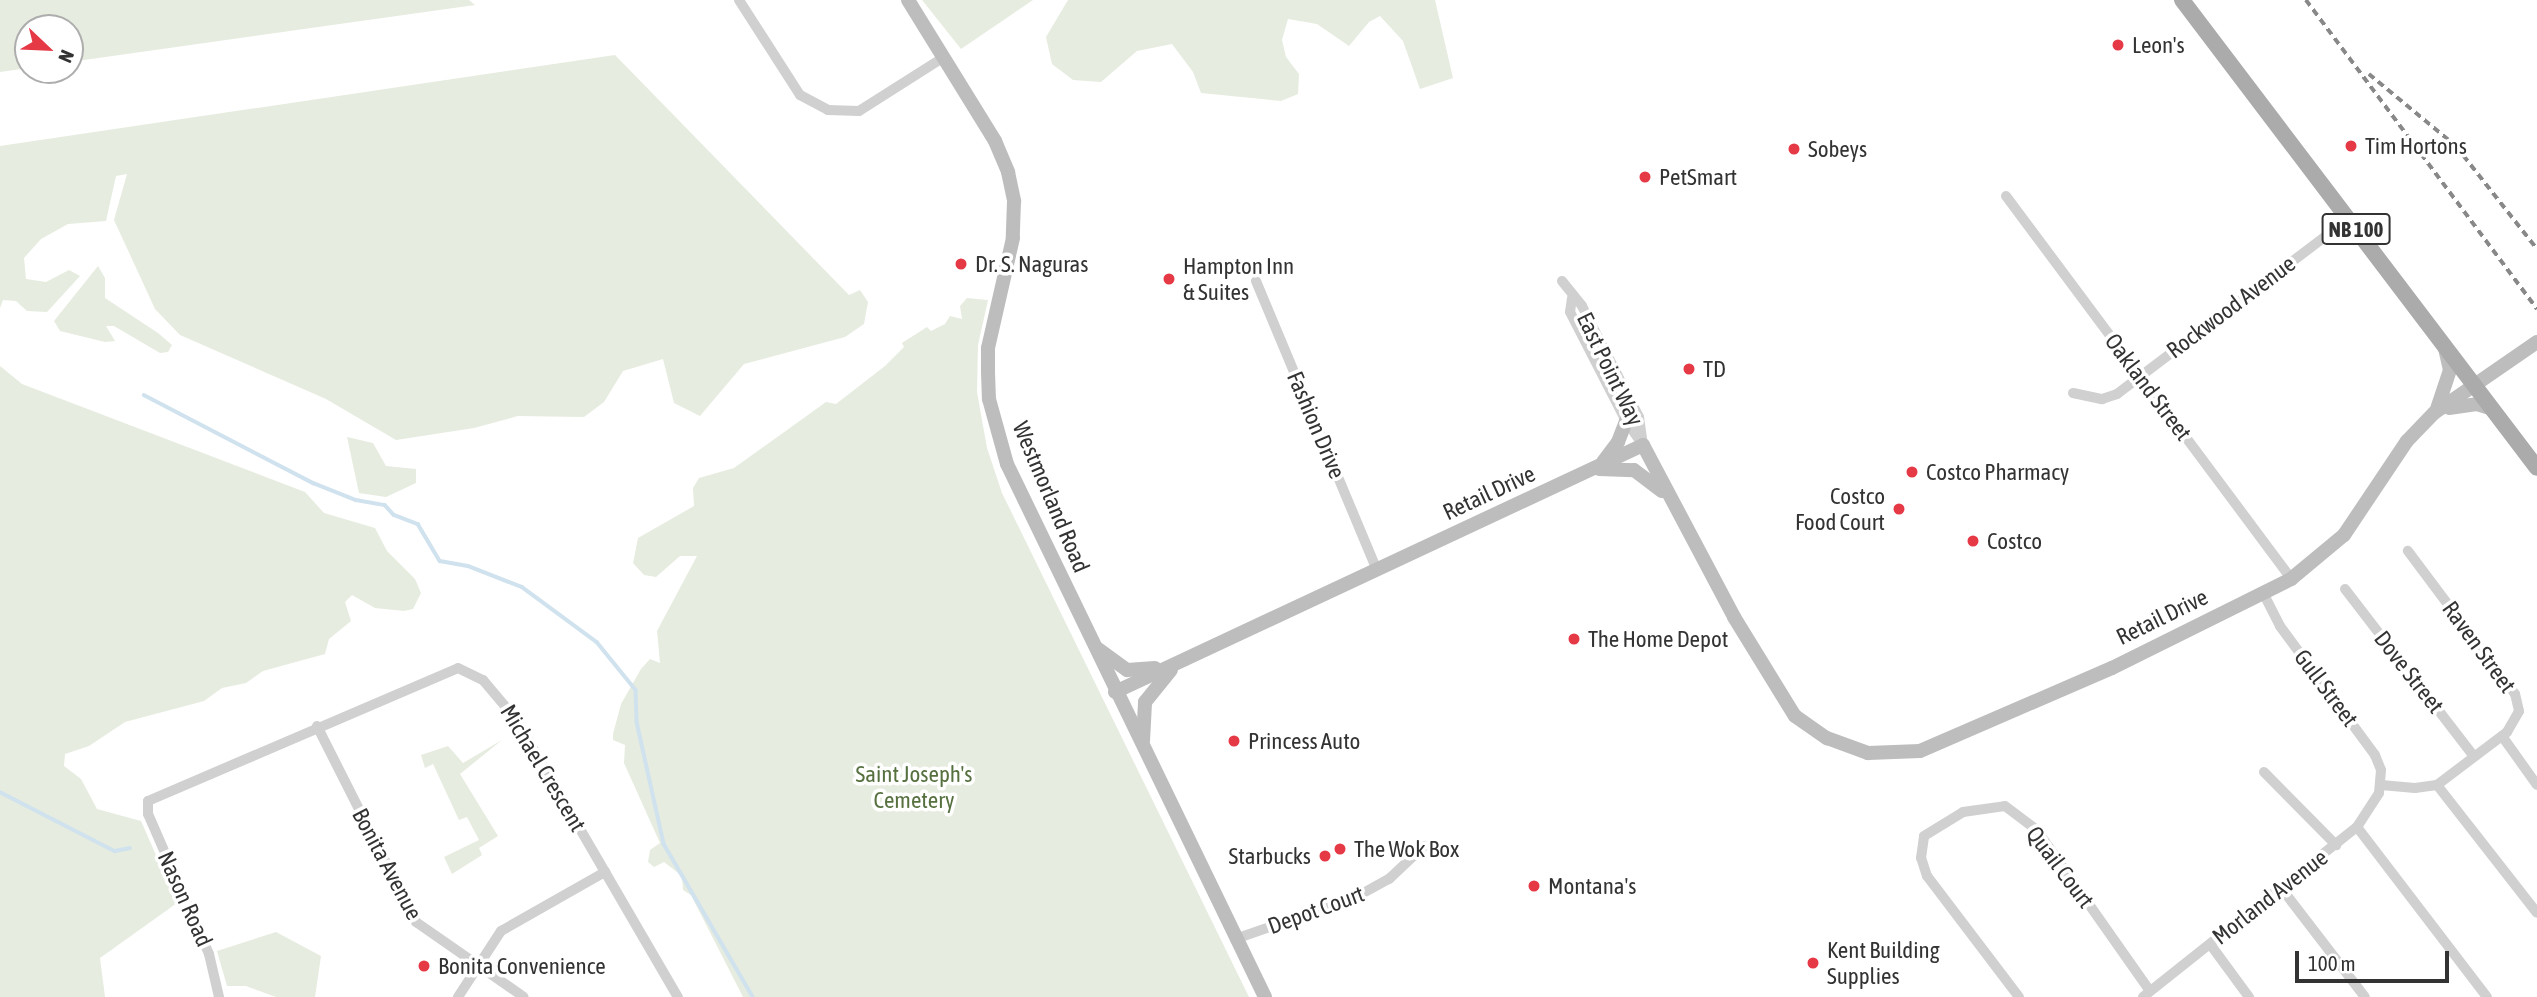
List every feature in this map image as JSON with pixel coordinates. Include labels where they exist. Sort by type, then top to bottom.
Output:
[{"type":"main road","name":"NB 100","points":[[2182,0],[2533,463]]},
{"type":"street","points":[[739,0],[800,96],[828,110],[859,111],[944,57]]},
{"type":"street","name":"Westmorland Road","points":[[908,0],[998,146],[1014,201],[1009,269],[988,348],[989,398],[1007,464],[1115,692],[1265,997]]},
{"type":"street","name":"Oakland Street","points":[[2006,196],[2291,579]]},
{"type":"street","name":"Rockwood Avenue","points":[[2073,393],[2106,399],[2348,219]]},
{"type":"street","name":"Fashion Drive","points":[[1256,281],[1377,570]]},
{"type":"street","name":"East Point Way","points":[[1562,281],[1572,298],[1582,306],[1639,417],[1643,444]]},
{"type":"street","name":"East Point Way","points":[[1572,298],[1570,312],[1626,421],[1643,444]]},
{"type":"street","name":"Retail Drive","points":[[1115,692],[1643,444],[1770,674],[1801,711],[1803,720],[1818,733],[1859,751],[1885,755],[1920,751],[2112,668],[2291,579],[2344,535],[2407,441],[2434,414],[2537,342]]},
{"type":"street","points":[[2434,414],[2450,370],[2445,347]]},
{"type":"street","points":[[2434,414],[2459,404],[2492,409]]},
{"type":"street","points":[[1594,469],[1607,459],[1626,421]]},
{"type":"street","points":[[1594,469],[1634,470],[1649,477],[1672,500]]},
{"type":"street","name":"Raven Street","points":[[2408,551],[2518,700],[2518,716],[2502,736],[2473,755],[2437,785]]},
{"type":"street","name":"Dove Street","points":[[2345,589],[2473,755]]},
{"type":"street","name":"Gull Street","points":[[2263,593],[2280,626],[2375,755],[2381,785]]},
{"type":"street","points":[[1091,642],[1115,664],[1127,670],[1177,663]]},
{"type":"street","points":[[1146,755],[1141,728],[1145,702],[1177,663]]},
{"type":"street","name":"Michael Crescent","points":[[147,803],[155,796],[453,668],[471,671],[516,719],[678,997]]},
{"type":"street","name":"Bonita Avenue","points":[[317,726],[413,919],[524,997]]},
{"type":"street","points":[[2502,736],[2537,785]]},
{"type":"street","points":[[2264,772],[2336,845]]},
{"type":"street","points":[[2381,785],[2415,788],[2437,785],[2537,913]]},
{"type":"street","name":"Morland Avenue","points":[[2147,994],[2357,827],[2369,813],[2381,785]]},
{"type":"street","name":"Nason Road","points":[[147,803],[148,814],[209,954],[219,997]]},
{"type":"street","name":"Quail Court","points":[[2019,997],[1924,867],[1924,836],[1964,812],[2005,806],[2036,829],[2147,994]]},
{"type":"street","points":[[2357,827],[2487,997]]},
{"type":"street","name":"Depot Court","points":[[1235,939],[1356,897],[1389,879],[1424,846]]},
{"type":"street","points":[[458,997],[477,965],[506,927],[605,872]]},
{"type":"street","points":[[2282,889],[2365,997]]},
{"type":"street","points":[[2210,944],[2249,997]]},
{"type":"green space","points":[[0,0],[469,0],[475,5],[84,60],[84,14],[14,14],[14,70],[0,72]]},
{"type":"green space","points":[[922,0],[1033,0],[961,49]]},
{"type":"green space","points":[[1068,0],[1435,0],[1453,78],[1420,89],[1403,41],[1380,16],[1369,22],[1349,46],[1317,24],[1288,19],[1282,40],[1286,57],[1299,74],[1298,94],[1281,101],[1201,93],[1193,72],[1172,44],[1137,51],[1101,82],[1073,80],[1052,64],[1046,37]]},
{"type":"green space","points":[[615,55],[849,295],[860,290],[868,302],[864,324],[845,337],[744,364],[700,416],[674,403],[663,359],[623,371],[604,402],[584,417],[518,416],[474,428],[396,440],[326,399],[180,335],[155,309],[114,220],[127,174],[116,176],[106,221],[68,224],[41,239],[24,258],[26,279],[46,282],[69,270],[80,276],[47,312],[27,311],[16,301],[3,300],[0,308],[0,146]]},
{"type":"green space","points":[[98,266],[105,278],[105,298],[172,345],[168,352],[160,353],[114,326],[106,326],[115,341],[105,342],[60,331],[54,321]]},
{"type":"green space","name":"Saint Joseph's Cemetery","points":[[967,298],[988,300],[978,345],[977,392],[987,448],[1002,493],[1249,997],[743,997],[691,895],[683,890],[682,876],[664,862],[654,867],[648,862],[650,850],[660,843],[624,763],[625,745],[613,740],[613,734],[621,704],[641,669],[650,659],[660,663],[657,631],[697,556],[680,556],[656,577],[644,575],[633,563],[638,538],[694,506],[693,488],[699,478],[734,468],[826,402],[836,404],[885,366],[904,347],[902,343],[927,327],[931,331],[945,324],[950,316],[962,319],[960,306]]},
{"type":"green space","points":[[0,366],[22,384],[305,492],[324,513],[375,528],[387,551],[415,579],[421,593],[413,609],[404,611],[375,608],[352,595],[345,602],[351,621],[329,639],[325,654],[263,671],[246,683],[222,688],[204,701],[125,722],[89,746],[65,754],[64,766],[81,779],[97,809],[141,821],[177,903],[100,958],[105,997],[0,997]]},
{"type":"green space","points":[[347,437],[373,443],[386,466],[416,469],[416,483],[386,497],[359,493]]},
{"type":"green space","points":[[502,740],[460,774],[498,836],[479,848],[482,855],[452,874],[444,857],[479,840],[467,817],[459,820],[433,764],[425,768],[421,755],[448,746],[463,763]]},
{"type":"green space","points":[[276,932],[321,956],[315,997],[276,997],[246,986],[227,986],[217,951]]},
{"type":"waterway","points":[[144,395],[313,483],[356,500],[385,505],[394,515],[418,524],[440,561],[468,566],[522,587],[597,642],[636,690],[637,722],[664,844],[753,997]]},
{"type":"waterway","points":[[0,792],[115,851],[130,848]]},
{"type":"railway","points":[[2306,0],[2537,309]]},
{"type":"railway","points":[[2369,74],[2456,146],[2537,249]]},
{"type":"place","name":"Leon's","points":[[2118,45]]},
{"type":"place","name":"Tim Hortons","points":[[2351,146]]},
{"type":"place","name":"Sobeys","points":[[1794,149]]},
{"type":"place","name":"PetSmart","points":[[1645,177]]},
{"type":"place","name":"Dr. S. Naguras","points":[[961,264]]},
{"type":"place","name":"Hampton Inn & Suites","points":[[1169,279]]},
{"type":"place","name":"TD","points":[[1689,369]]},
{"type":"place","name":"Costco Pharmacy","points":[[1912,472]]},
{"type":"place","name":"Costco Food Court","points":[[1899,509]]},
{"type":"place","name":"Costco","points":[[1973,541]]},
{"type":"place","name":"The Home Depot","points":[[1574,639]]},
{"type":"place","name":"Princess Auto","points":[[1234,741]]},
{"type":"place","name":"The Wok Box","points":[[1340,849]]},
{"type":"place","name":"Starbucks","points":[[1325,856]]},
{"type":"place","name":"Montana's","points":[[1534,886]]},
{"type":"place","name":"Kent Building Supplies","points":[[1813,963]]},
{"type":"place","name":"Bonita Convenience","points":[[424,966]]}]
